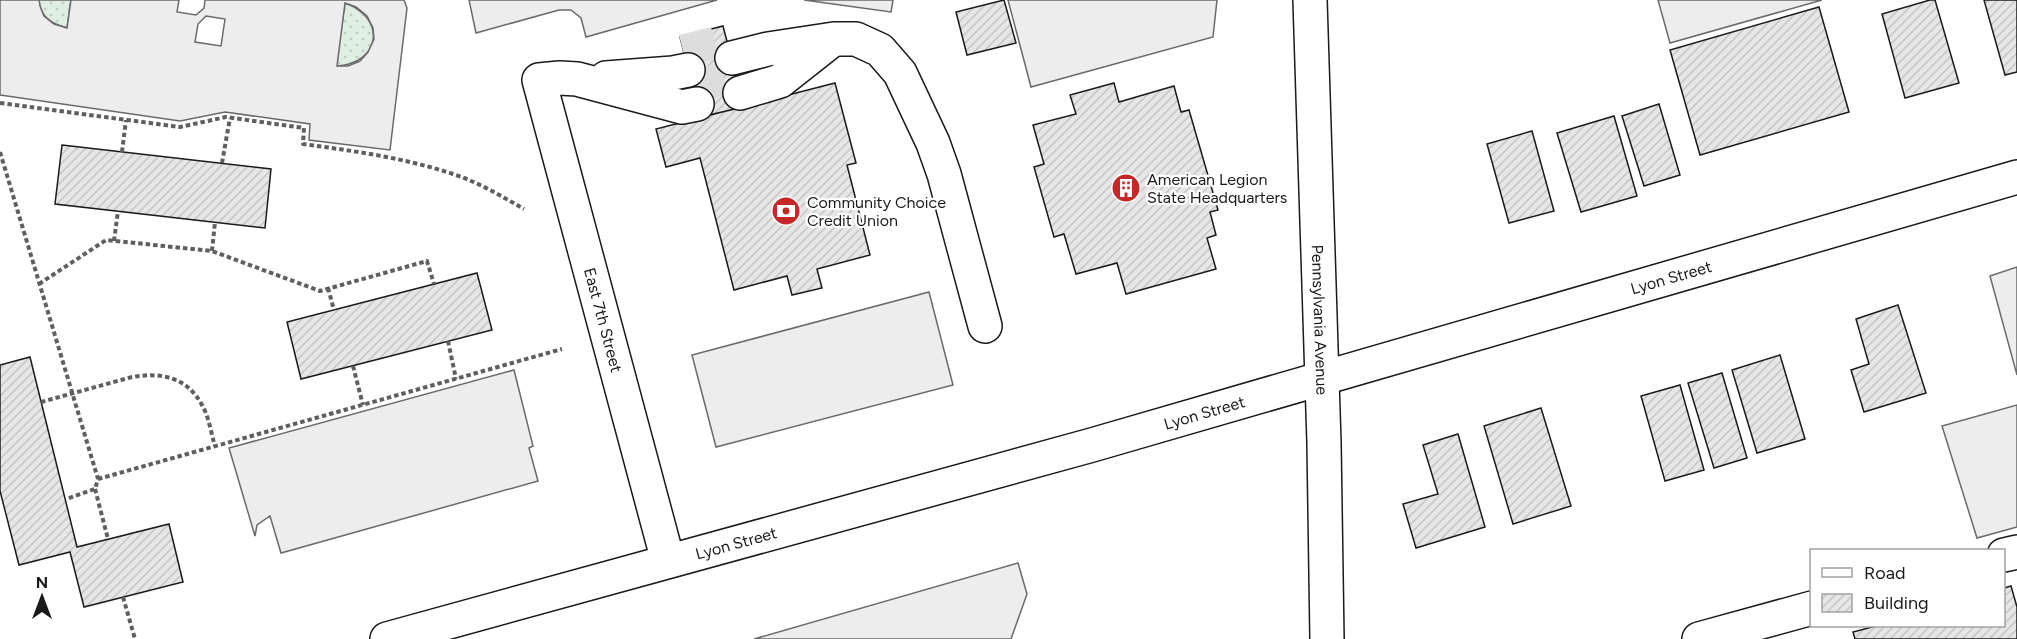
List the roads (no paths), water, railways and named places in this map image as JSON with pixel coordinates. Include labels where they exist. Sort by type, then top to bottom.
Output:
[{"type":"street","name":"Pennsylvania Avenue","points":[[1310,0],[1322,378],[1327,639]]},
{"type":"street","points":[[834,39],[780,81],[734,66],[761,33],[856,39],[880,50],[900,74],[933,143],[944,174],[985,326]]},
{"type":"street","points":[[690,78],[682,107],[577,79],[690,78]]},
{"type":"street","name":"East 7th Street","points":[[577,79],[539,80],[668,561]]},
{"type":"street","name":"Lyon Street","points":[[387,639],[1092,445],[2017,177]]},
{"type":"street","points":[[1699,639],[1810,609]]},
{"type":"tunnel","points":[[683,51],[727,40]]},
{"type":"tunnel","points":[[692,87],[736,75]]},
{"type":"place","name":"American Legion State Headquarters","points":[[1126,188]]},
{"type":"place","name":"Community Choice Credit Union","points":[[786,211]]}]
